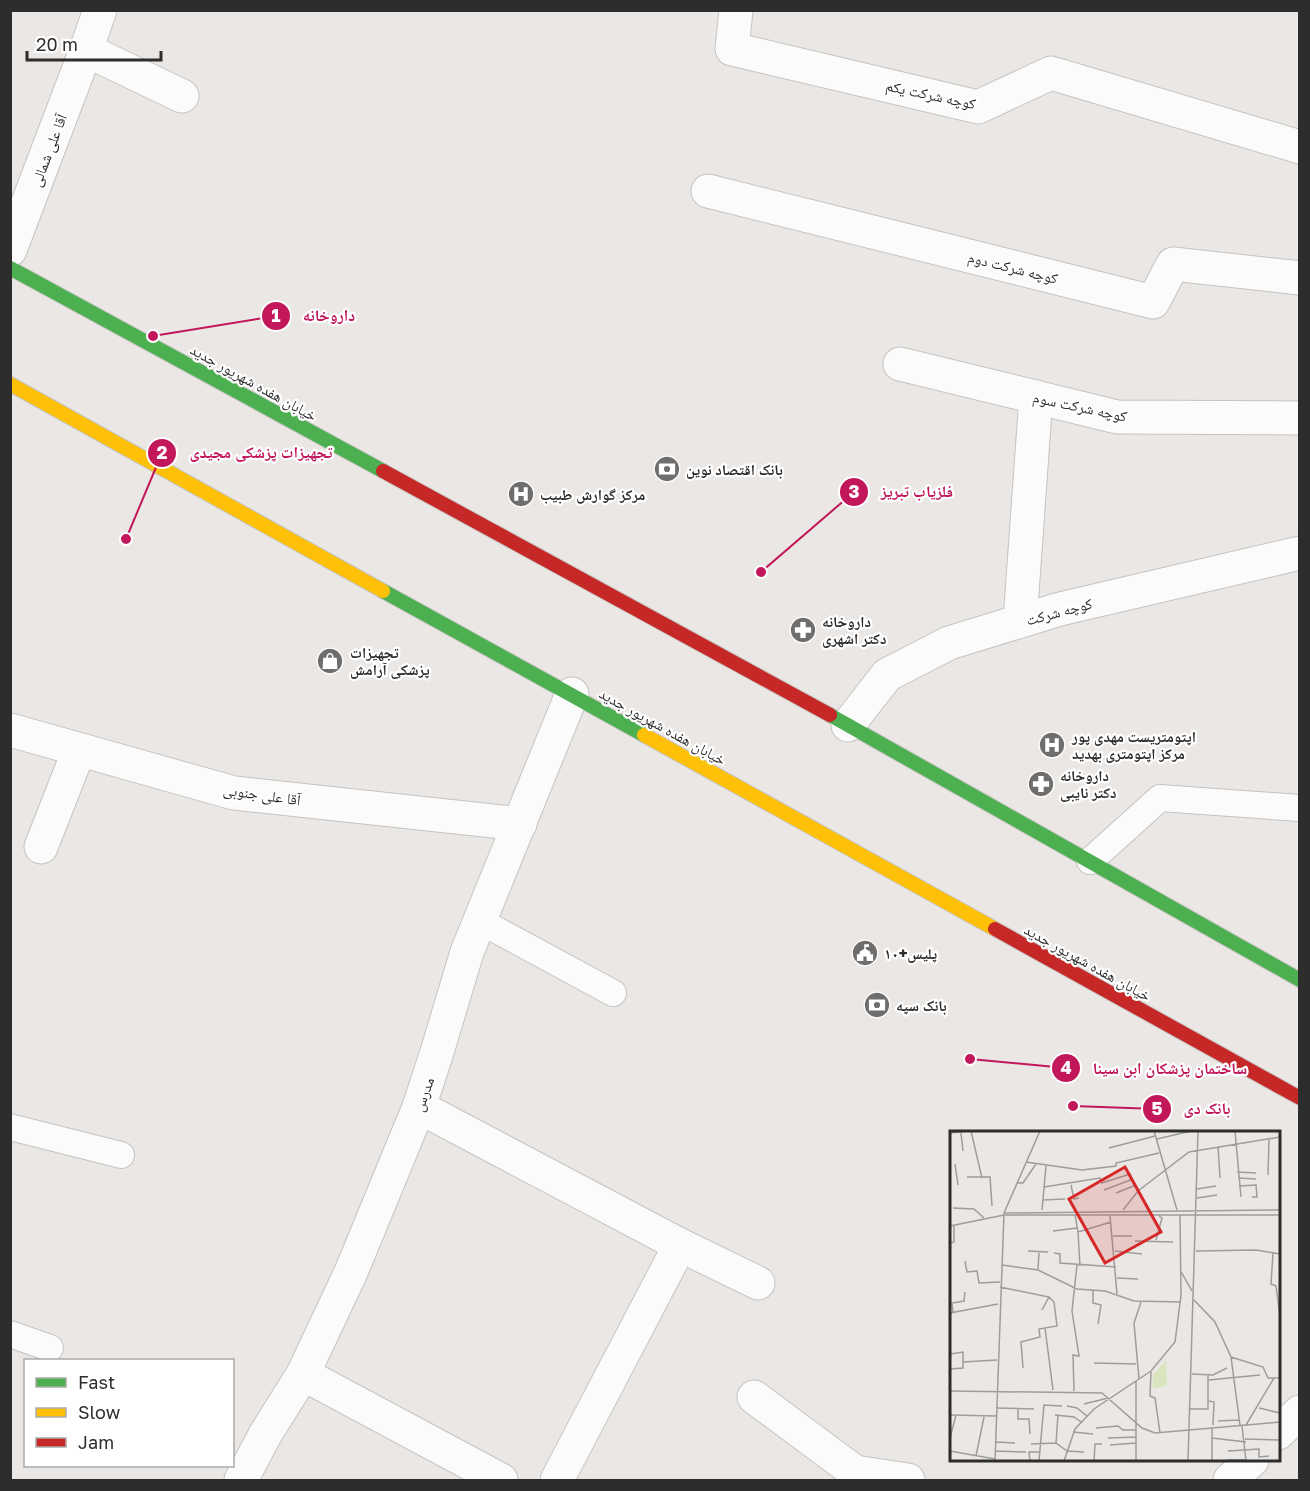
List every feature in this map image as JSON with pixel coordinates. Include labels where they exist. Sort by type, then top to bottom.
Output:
[{"type":"main road","name":"خیابان هفده شهریور جدید","points":[[10,268],[848,725],[1299,980]]},
{"type":"main road","name":"خیابان هفده شهریور جدید","points":[[10,384],[1299,1098]]},
{"type":"street","name":"آقا علی شمالی","points":[[10,250],[100,10]]},
{"type":"street","name":"کوچه شرکت یکم","points":[[736,10],[732,49],[978,107],[1051,73],[1299,147]]},
{"type":"street","points":[[86,50],[182,96]]},
{"type":"street","name":"کوچه شرکت دوم","points":[[708,191],[1153,302],[1173,264],[1299,278]]},
{"type":"street","name":"کوچه شرکت سوم","points":[[900,364],[1118,417],[1299,418]]},
{"type":"street","points":[[1020,621],[1036,397]]},
{"type":"street","name":"کوچه شرکت","points":[[848,725],[888,675],[950,644],[1071,607],[1299,553]]},
{"type":"street","name":"مدرس","points":[[241,1480],[266,1433],[303,1374],[351,1272],[419,1107],[467,952],[572,694]]},
{"type":"street","name":"آقا علی جنوبی","points":[[10,730],[234,793],[520,824]]},
{"type":"street","points":[[41,847],[79,750]]},
{"type":"street","points":[[419,1107],[680,1245],[758,1283]]},
{"type":"street","points":[[557,1480],[680,1245]]},
{"type":"street","points":[[303,1374],[501,1480]]},
{"type":"street","points":[[754,1397],[855,1472],[908,1480]]},
{"type":"street","points":[[1280,1431],[1299,1412]]},
{"type":"street","points":[[1230,1480],[1250,1461]]},
{"type":"lane","points":[[1090,861],[1160,798],[1299,807]]},
{"type":"lane","points":[[480,921],[613,993]]},
{"type":"lane","points":[[10,1127],[121,1155]]},
{"type":"lane","points":[[10,1334],[50,1348]]},
{"type":"traffic: fast","points":[[10,268],[383,471]]},
{"type":"traffic: fast","points":[[383,591],[644,735]]},
{"type":"traffic: fast","points":[[830,715],[1300,980]]},
{"type":"traffic: slow","points":[[10,384],[383,591]]},
{"type":"traffic: slow","points":[[644,735],[995,929]]},
{"type":"traffic: jam","points":[[383,471],[830,715]]},
{"type":"traffic: jam","points":[[995,929],[1300,1098]]},
{"type":"place","name":"داروخانه","points":[[153,336]]},
{"type":"place","name":"بانک اقتصاد نوین","points":[[667,469]]},
{"type":"place","name":"مرکز گوارش طبیب","points":[[521,494]]},
{"type":"place","name":"تجهیزات پزشکی مجیدی","points":[[126,539]]},
{"type":"place","name":"فلزیاب تبریز","points":[[761,572]]},
{"type":"place","name":"داروخانه دکتر اشهری","points":[[803,630]]},
{"type":"place","name":"تجهیزات پزشکی آرامش","points":[[330,661]]},
{"type":"place","name":"اپتومتریست مهدی پور مرکز اپتومتری بهدید","points":[[1052,745]]},
{"type":"place","name":"داروخانه دکتر نایبی","points":[[1041,784]]},
{"type":"place","name":"پلیس+۱۰","points":[[865,953]]},
{"type":"place","name":"بانک سپه","points":[[877,1005]]},
{"type":"place","name":"ساختمان پزشکان ابن سینا","points":[[970,1059]]},
{"type":"place","name":"بانک دی","points":[[1073,1106]]}]
